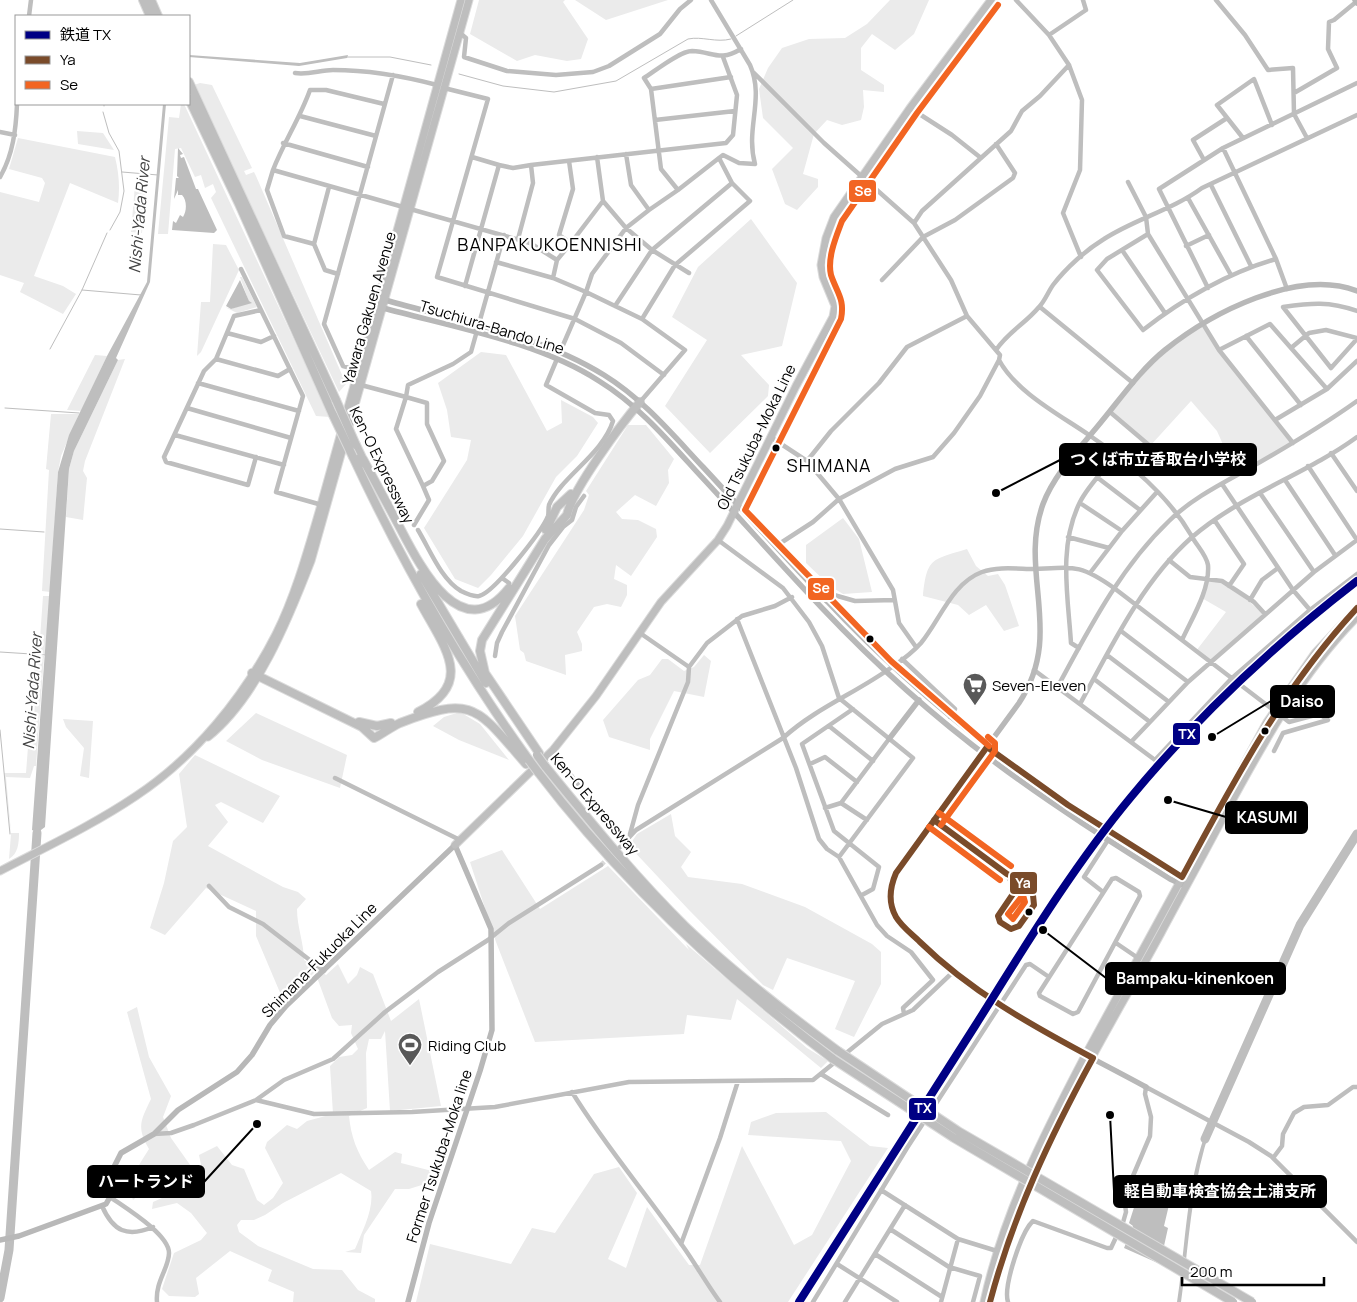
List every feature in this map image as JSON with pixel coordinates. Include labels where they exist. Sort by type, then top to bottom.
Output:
[{"type":"highway","points":[[142,0],[150,15]]},
{"type":"highway","points":[[151,0],[158,15]]},
{"type":"highway","name":"Ken-O Expressway","points":[[190,85],[356,445],[420,571],[453,630],[506,714],[581,810],[685,926],[764,995],[838,1051],[958,1131],[1252,1302]]},
{"type":"highway","name":"Ken-O Expressway","points":[[190,102],[239,204],[333,415],[402,558],[453,647],[536,773],[630,881],[676,927],[749,993],[833,1059],[954,1138],[1233,1302]]},
{"type":"highway","points":[[538,754],[486,673],[480,651],[482,640],[545,539],[567,514],[567,509],[582,483],[637,404]]},
{"type":"highway","points":[[363,459],[428,576],[446,598],[454,604],[472,609],[487,608],[504,595],[543,537],[556,507],[568,499],[582,483]]},
{"type":"highway","points":[[327,709],[366,725],[382,725],[430,706],[447,690],[452,676],[448,656],[416,594],[402,558]]},
{"type":"highway","points":[[255,674],[362,727],[374,738],[387,728],[428,712],[452,707],[466,709],[492,725],[528,762]]},
{"type":"main road","name":"Yawara Gakuen Avenue","points":[[324,506],[358,370],[441,87],[461,0]]},
{"type":"main road","name":"Yawara Gakuen Avenue","points":[[441,87],[460,33],[469,0]]},
{"type":"main road","name":"Old Tsukuba-Moka Line","points":[[458,842],[553,750],[661,602],[718,540],[738,505],[796,386],[833,317],[835,306],[821,271],[823,254],[834,217],[910,108],[991,0]]},
{"type":"main road","name":"Yawara Gakuen Avenue","points":[[0,871],[108,815],[138,795],[178,764],[201,741],[217,730],[255,674],[294,608],[386,300],[407,208]]},
{"type":"main road","points":[[1146,1087],[998,1006],[953,972],[901,924],[894,913],[890,897],[890,887],[896,873],[1024,696],[1034,670],[1042,630],[1034,546],[1044,503],[1057,478],[1133,383],[1164,351],[1204,324],[1256,298],[1287,289],[1311,285],[1332,286],[1357,291]]},
{"type":"main road","name":"Tsuchiura-Bando Line","points":[[377,302],[386,300],[560,352],[604,375],[637,404],[738,505],[826,601],[893,667],[950,717],[987,747],[1068,805],[1182,877],[1187,885]]},
{"type":"main road","name":"Tsuchiura-Bando Line","points":[[377,302],[383,308],[557,359],[600,381],[637,404],[821,607],[886,671],[919,700],[983,753],[1108,840],[1178,884],[1187,885]]},
{"type":"main road","points":[[990,1302],[1001,1262],[1024,1196],[1039,1161],[1138,958],[1178,884],[1277,713],[1315,653],[1357,608]]},
{"type":"main road","points":[[984,1302],[997,1251],[1034,1157],[1187,885],[1277,713],[1357,617]]},
{"type":"main road","points":[[889,739],[919,700]]},
{"type":"main road","points":[[934,820],[1007,874],[1013,882],[1015,894],[1014,902],[1008,912],[1008,916],[1013,919],[1032,892],[1012,875],[1007,874]]},
{"type":"main road","name":"Former Tsukuba-Moka line","points":[[408,1302],[429,1223],[468,1109],[492,1030],[491,937],[489,920],[458,842]]},
{"type":"main road","name":"Shimana-Fukuoka Line","points":[[110,1197],[117,1158],[128,1148],[154,1134],[178,1110],[237,1072],[252,1054],[277,1016],[458,842]]},
{"type":"main road","points":[[1015,894],[1019,888],[1027,887]]},
{"type":"main road","points":[[0,1240],[102,1206],[110,1197]]},
{"type":"street","points":[[29,15],[31,0]]},
{"type":"street","points":[[460,33],[466,38],[464,57],[507,71],[556,75],[585,73],[609,66],[660,34],[680,9],[691,0]]},
{"type":"street","points":[[711,0],[754,73],[824,143],[914,223],[939,258],[951,280],[966,316],[1000,355],[980,396],[954,433],[933,457],[895,470],[839,499],[813,522],[776,546]]},
{"type":"street","points":[[1016,0],[1049,35],[1069,65],[1082,100],[1080,170],[1063,213],[1081,256]]},
{"type":"street","points":[[1049,35],[1086,10],[1083,0]]},
{"type":"street","points":[[1216,0],[1245,35],[1268,70],[1293,68],[1294,114],[1307,138]]},
{"type":"street","points":[[1294,93],[1337,68],[1328,50],[1329,22],[1356,1]]},
{"type":"street","points":[[678,190],[661,169],[651,89],[644,78],[682,54],[691,51],[723,57],[741,50]]},
{"type":"street","points":[[472,157],[513,168],[726,143],[733,135],[737,95],[723,57]]},
{"type":"street","points":[[914,223],[922,211],[1011,130],[1022,111],[1040,96],[1069,65]]},
{"type":"street","points":[[295,73],[308,75],[330,70],[393,75],[488,99],[437,277],[576,319],[621,343],[664,375]]},
{"type":"street","points":[[560,352],[576,319],[592,274],[626,228],[723,155],[739,163],[755,164],[750,138],[757,96],[754,73]]},
{"type":"street","points":[[358,370],[343,366],[324,324],[393,75]]},
{"type":"street","points":[[651,89],[731,77]]},
{"type":"street","points":[[1243,138],[1217,105],[1254,79],[1272,125]]},
{"type":"street","points":[[1208,288],[1159,189],[1223,148],[1357,83]]},
{"type":"street","points":[[314,244],[284,236],[267,190],[283,144],[300,116],[310,90],[326,90],[384,104]]},
{"type":"street","points":[[0,177],[5,168],[15,135],[17,105]]},
{"type":"street","points":[[910,108],[952,135],[981,158]]},
{"type":"street","points":[[655,120],[736,111]]},
{"type":"street","points":[[996,350],[1012,331],[1040,307],[1054,284],[1081,256],[1103,239],[1146,216],[1188,198],[1202,188],[1357,115]]},
{"type":"street","points":[[300,116],[376,136]]},
{"type":"street","points":[[1204,160],[1193,140],[1227,118]]},
{"type":"street","points":[[0,132],[15,135]]},
{"type":"street","points":[[283,144],[368,167]]},
{"type":"street","points":[[882,280],[923,237],[955,220],[1013,178],[1015,173],[996,144]]},
{"type":"street","points":[[1223,148],[1276,259],[1287,289]]},
{"type":"street","points":[[626,154],[631,185],[649,210]]},
{"type":"street","points":[[597,157],[603,201],[626,228],[652,250],[689,273]]},
{"type":"street","points":[[642,319],[675,265],[750,201],[732,183],[719,158]]},
{"type":"street","points":[[569,161],[573,189],[559,235],[571,243]]},
{"type":"street","points":[[465,286],[499,165]]},
{"type":"street","points":[[518,239],[533,184],[531,165]]},
{"type":"street","points":[[273,170],[518,239],[530,243],[557,260]]},
{"type":"street","points":[[1128,182],[1146,216],[1148,234],[1219,350],[1293,443]]},
{"type":"street","points":[[615,306],[652,250],[732,183]]},
{"type":"street","points":[[1211,185],[1251,266]]},
{"type":"street","points":[[329,187],[314,244],[325,270],[338,274]]},
{"type":"street","points":[[1188,198],[1231,275]]},
{"type":"street","points":[[553,278],[557,260],[603,201]]},
{"type":"street","points":[[1148,234],[1107,259],[1097,270],[1143,330],[1187,298],[1251,266],[1276,259]]},
{"type":"street","points":[[1186,246],[1209,235]]},
{"type":"street","points":[[414,525],[429,500],[396,429],[408,385],[453,364],[471,352],[504,236]]},
{"type":"street","points":[[1122,250],[1165,313]]},
{"type":"street","points":[[496,262],[553,278],[586,292],[642,319],[685,350],[637,404]]},
{"type":"street","points":[[241,269],[303,396],[276,492],[324,506]]},
{"type":"street","points":[[1291,348],[1305,336],[1310,333],[1326,330],[1357,339],[1331,368],[1305,336],[1283,307],[1318,302],[1343,306],[1357,311]]},
{"type":"street","points":[[1040,307],[1133,383]]},
{"type":"street","points":[[256,457],[248,485],[166,462],[164,457],[204,371],[216,359],[234,316],[261,310]]},
{"type":"street","points":[[807,461],[831,431],[879,383],[907,348],[966,316]]},
{"type":"street","points":[[1219,350],[1270,324],[1327,389]]},
{"type":"street","points":[[227,333],[261,342],[274,336]]},
{"type":"street","points":[[1246,336],[1301,405]]},
{"type":"street","points":[[216,359],[278,376],[290,369]]},
{"type":"street","points":[[418,530],[447,579],[461,591],[480,596],[488,592],[502,578],[535,538],[548,517],[549,506],[563,486],[585,464],[613,422],[609,415],[595,413],[546,385],[557,359]]},
{"type":"street","points":[[999,360],[1005,370],[1038,401],[1090,436],[1131,468],[1178,513],[1208,564],[1207,578],[1182,640]]},
{"type":"street","points":[[1275,420],[1327,389],[1357,361]]},
{"type":"street","points":[[198,383],[299,411]]},
{"type":"street","points":[[361,385],[427,403],[427,424],[444,461],[432,481],[423,486]]},
{"type":"street","points":[[1058,688],[1114,588],[1144,548],[1178,513],[1222,484],[1293,443],[1357,400]]},
{"type":"street","points":[[187,408],[291,438]]},
{"type":"street","points":[[1110,412],[1150,446],[1131,468]]},
{"type":"street","points":[[175,434],[284,465]]},
{"type":"street","points":[[772,438],[807,461],[839,499],[893,590],[899,623],[916,647]]},
{"type":"street","points":[[1080,704],[1136,605],[1169,560],[1192,537],[1260,493],[1356,439]]},
{"type":"street","points":[[1331,452],[1357,491]]},
{"type":"street","points":[[1079,648],[1071,643],[1066,566],[1068,537],[1080,503],[1115,456]]},
{"type":"street","points":[[1131,742],[1188,682],[1314,572],[1357,540],[1308,466]]},
{"type":"street","points":[[1098,478],[1140,510]]},
{"type":"street","points":[[1285,480],[1335,555]]},
{"type":"street","points":[[1222,484],[1293,590],[1310,610]]},
{"type":"street","points":[[1090,573],[1122,531],[1157,492]]},
{"type":"street","points":[[1260,493],[1314,572]]},
{"type":"street","points":[[495,656],[502,632],[549,545],[563,526],[572,520],[576,507],[584,496]]},
{"type":"street","points":[[1080,503],[1122,531]]},
{"type":"street","points":[[1215,521],[1244,564],[1229,586]]},
{"type":"street","points":[[1068,537],[1109,548]]},
{"type":"street","points":[[718,540],[783,588],[792,597],[822,646],[839,698],[912,758],[839,857]]},
{"type":"street","points":[[1169,560],[1190,577],[1222,580],[1250,600],[1265,614]]},
{"type":"street","points":[[629,835],[783,738],[802,721],[893,667],[916,647],[953,595],[972,577],[989,570],[1066,566],[1090,573],[1114,588],[1289,722],[1319,714],[1328,720],[1284,733],[1274,751]]},
{"type":"street","points":[[1250,600],[1262,580],[1278,568]]},
{"type":"street","points":[[1034,670],[1155,760],[1232,679],[1310,610],[1357,574]]},
{"type":"street","points":[[502,578],[509,583]]},
{"type":"street","points":[[518,589],[524,593]]},
{"type":"street","points":[[826,601],[834,595],[855,601],[894,600]]},
{"type":"street","points":[[620,847],[629,835],[638,805],[688,682],[689,667],[706,643],[737,619],[775,606],[792,597]]},
{"type":"street","points":[[737,619],[796,768],[819,839],[839,857],[862,895],[877,925],[887,936],[912,952],[933,980],[903,1008],[904,1014]]},
{"type":"street","points":[[1121,631],[1188,682]]},
{"type":"street","points":[[640,633],[689,667]]},
{"type":"street","points":[[1107,655],[1169,702]]},
{"type":"street","points":[[902,659],[955,709],[950,717]]},
{"type":"street","points":[[1094,679],[1150,722]]},
{"type":"street","points":[[852,709],[802,744],[834,831],[879,866],[873,889],[862,895]]},
{"type":"street","points":[[829,726],[873,760]]},
{"type":"street","points":[[825,808],[842,803],[889,739]]},
{"type":"street","points":[[553,750],[580,789],[625,841]]},
{"type":"street","points":[[810,764],[825,757],[857,782]]},
{"type":"street","points":[[335,778],[458,842]]},
{"type":"street","points":[[842,803],[867,820]]},
{"type":"street","points":[[1104,892],[1084,877],[1108,840]]},
{"type":"street","points":[[154,1134],[171,1132],[194,1125],[256,1100],[284,1080],[332,1059],[385,1012],[509,923],[601,864]]},
{"type":"street","points":[[1114,878],[1140,894],[1116,943],[1076,1014],[1039,995],[1048,977],[1104,892],[1114,878]]},
{"type":"street","points":[[209,886],[229,907],[263,924],[324,971]]},
{"type":"street","points":[[1116,943],[1138,958]]},
{"type":"street","points":[[813,1302],[881,1190],[998,1006],[1028,964],[1048,977]]},
{"type":"street","points":[[256,1100],[314,1114],[468,1109],[495,1107],[629,1082],[813,1080],[882,1024],[920,1004],[953,972]]},
{"type":"street","points":[[821,1074],[888,1115]]},
{"type":"street","points":[[681,1244],[720,1138],[738,1081]]},
{"type":"street","points":[[1008,1302],[1006,1293],[1012,1272],[1026,1227],[1033,1221],[1112,1248],[1126,1212],[1124,1197],[1150,1136],[1151,1117],[1145,1094],[1146,1087],[1219,1125],[1273,1158],[1357,1242]]},
{"type":"street","points":[[1273,1158],[1282,1146],[1283,1134],[1294,1114],[1304,1107],[1328,1105],[1353,1087],[1357,1087]]},
{"type":"street","points":[[572,1092],[607,1147],[625,1166],[720,1302]]},
{"type":"street","points":[[881,1190],[958,1239],[997,1251]]},
{"type":"street","points":[[110,1197],[153,1227],[169,1252],[157,1290],[158,1302]]},
{"type":"street","points":[[845,1302],[905,1205]]},
{"type":"street","points":[[102,1206],[111,1222],[124,1231],[138,1233],[153,1227]]},
{"type":"street","points":[[890,1229],[949,1267],[980,1276],[973,1302]]},
{"type":"street","points":[[875,1254],[942,1299],[958,1239]]},
{"type":"street","points":[[837,1264],[897,1302]]},
{"type":"shaded area","points":[[479,0],[565,0],[563,2],[588,39],[581,59],[567,61],[535,55],[517,61],[470,34]]},
{"type":"shaded area","points":[[575,0],[668,0],[606,20]]},
{"type":"shaded area","points":[[890,0],[929,0],[914,34],[895,50],[872,34],[861,48],[861,70],[884,85],[884,92],[863,90],[864,107],[861,120],[842,125],[827,120],[814,134],[803,174],[818,179],[818,187],[797,210],[785,204],[772,169],[793,148],[763,118],[759,89],[768,68],[782,48],[809,39],[845,38],[867,24]]},
{"type":"shaded area","points":[[190,55],[300,63],[348,55],[347,58],[299,66],[190,57]]},
{"type":"shaded area","points":[[200,83],[212,85],[252,168],[244,171],[246,175],[254,172],[256,176],[346,384],[339,392],[194,85]]},
{"type":"shaded area","points":[[163,105],[166,105],[150,282],[116,358],[118,360],[74,451],[69,469],[45,827],[41,830],[40,841],[35,845],[36,832],[32,830],[58,472],[69,435],[107,356],[147,282]]},
{"type":"shaded area","points":[[181,105],[184,105],[330,417],[316,416],[211,198],[216,192],[213,184],[205,188],[201,175],[195,177],[181,148],[175,149],[168,234],[158,234],[169,117],[179,118]]},
{"type":"shaded area","points":[[77,131],[103,133],[114,150],[78,144]]},
{"type":"shaded area","points":[[18,138],[115,157],[119,180],[118,203],[70,183],[34,276],[63,286],[76,294],[63,314],[20,292],[24,283],[0,275],[0,192],[39,202],[45,183],[42,178],[9,169]]},
{"type":"shaded area","points":[[178,148],[183,154],[180,155],[181,158],[184,157],[196,189],[198,189],[217,230],[214,233],[172,230],[173,221],[176,223],[180,215],[183,217],[186,209],[185,200],[182,195],[178,195],[178,190],[174,199],[176,178],[179,178],[177,176]]},
{"type":"shaded area","points":[[135,185],[146,185],[142,233],[131,232]]},
{"type":"shaded area","points":[[751,219],[797,283],[782,346],[741,355],[769,385],[768,396],[710,453],[665,406],[707,340],[672,317],[698,267]]},
{"type":"shaded area","points":[[213,244],[226,245],[239,270],[201,352],[197,356],[201,302],[210,302]]},
{"type":"shaded area","points":[[240,277],[242,277],[257,307],[237,313],[225,307],[231,309],[249,302]]},
{"type":"shaded area","points":[[240,280],[249,301],[252,303],[231,309],[226,306]]},
{"type":"shaded area","points":[[1203,324],[1219,350],[1293,443],[1237,476],[1217,431],[1191,401],[1150,446],[1110,412],[1164,351]]},
{"type":"shaded area","points":[[481,352],[506,355],[547,431],[562,423],[561,400],[593,417],[598,423],[577,456],[556,477],[523,536],[478,588],[455,579],[424,528],[467,460],[471,440],[451,437],[447,410],[438,383]]},
{"type":"shaded area","points":[[95,355],[107,356],[81,411],[67,410]]},
{"type":"shaded area","points":[[125,359],[85,461],[83,471],[87,478],[83,520],[66,517],[69,469],[74,451],[118,360]]},
{"type":"shaded area","points":[[51,414],[79,414],[61,456],[58,472],[50,592],[42,591],[49,470],[46,469]]},
{"type":"shaded area","points":[[628,425],[646,425],[674,459],[668,470],[669,483],[656,506],[635,495],[616,512],[622,519],[638,520],[656,529],[657,537],[631,576],[616,565],[614,579],[627,585],[627,595],[621,607],[607,604],[594,607],[577,632],[582,644],[582,651],[565,655],[566,675],[526,661],[524,653],[520,650],[515,616],[584,510],[589,495],[586,491]]},
{"type":"shaded area","points":[[843,518],[859,539],[872,592],[843,594],[830,586],[806,563],[806,545]]},
{"type":"shaded area","points":[[967,549],[976,566],[988,576],[998,574],[1005,585],[1019,626],[1004,631],[986,605],[969,615],[958,605],[923,596],[929,567],[933,562],[939,558]]},
{"type":"shaded area","points":[[1207,578],[1222,581],[1265,614],[1211,663],[1196,651],[1226,612],[1200,597]]},
{"type":"shaded area","points":[[43,596],[50,596],[45,654],[39,653]]},
{"type":"shaded area","points":[[704,655],[711,661],[704,697],[674,691],[650,739],[650,750],[609,737],[603,720],[638,680],[650,675],[662,659],[668,659],[684,671],[694,667]]},
{"type":"shaded area","points":[[35,656],[44,656],[36,766],[34,766],[30,778],[6,777],[11,833],[19,833],[16,851],[9,859],[11,834],[4,773],[26,773]]},
{"type":"shaded area","points":[[460,712],[480,724],[509,760],[459,740],[433,726],[444,717]]},
{"type":"shaded area","points":[[256,713],[347,755],[340,788],[262,760],[226,741]]},
{"type":"shaded area","points":[[63,719],[93,721],[89,778],[80,776],[84,748],[66,727]]},
{"type":"shaded area","points":[[195,755],[280,796],[263,823],[221,802],[215,805],[228,822],[208,846],[283,887],[298,892],[306,899],[297,909],[304,960],[326,975],[338,964],[348,984],[357,975],[360,967],[373,974],[391,1021],[419,999],[441,1106],[390,1111],[385,1031],[381,1039],[369,1039],[366,1053],[367,1108],[349,1116],[355,1144],[369,1170],[395,1152],[402,1154],[401,1163],[432,1171],[425,1184],[409,1189],[395,1189],[364,1235],[361,1253],[345,1252],[355,1249],[361,1235],[371,1205],[371,1191],[341,1173],[283,1203],[265,1215],[254,1220],[241,1220],[237,1225],[239,1232],[258,1246],[313,1269],[342,1270],[358,1290],[375,1299],[375,1302],[293,1302],[294,1292],[268,1281],[272,1270],[230,1251],[196,1278],[199,1294],[195,1297],[169,1296],[162,1289],[174,1253],[201,1240],[207,1233],[191,1213],[177,1203],[152,1209],[153,1202],[180,1190],[179,1182],[166,1181],[154,1185],[133,1200],[131,1187],[133,1180],[138,1167],[149,1149],[142,1135],[141,1124],[151,1099],[127,1012],[137,1007],[149,1057],[171,1096],[163,1117],[171,1138],[198,1176],[203,1174],[199,1155],[217,1146],[232,1165],[244,1169],[257,1200],[264,1205],[273,1198],[283,1183],[265,1148],[267,1142],[287,1125],[297,1129],[307,1121],[333,1114],[330,1066],[339,1057],[352,1055],[358,1049],[351,1033],[352,1025],[339,1026],[332,1018],[315,972],[284,1002],[256,936],[256,911],[206,888],[165,935],[150,928],[164,883],[173,841],[187,827],[179,774]]},
{"type":"shaded area","points":[[671,814],[675,836],[691,852],[681,867],[688,877],[742,884],[805,907],[872,944],[881,952],[881,984],[854,1037],[835,1029],[855,981],[787,958],[773,990],[763,985],[629,846],[637,834]]},
{"type":"shaded area","points":[[502,850],[540,909],[608,866],[689,950],[686,944],[807,1048],[828,1061],[821,1068],[737,999],[731,1020],[687,1015],[684,1034],[535,1042],[496,942],[470,862]]},
{"type":"shaded area","points":[[826,1112],[870,1146],[888,1148],[788,1302],[416,1302],[430,1244],[511,1264],[532,1228],[555,1233],[594,1174],[619,1167],[637,1193],[608,1259],[626,1268],[647,1207],[689,1265],[700,1265],[742,1146],[794,1245],[812,1235],[851,1161],[841,1141],[748,1135],[751,1122],[776,1113]]},
{"type":"shaded area","points":[[1207,1129],[1210,1130],[1199,1172],[1191,1215],[1181,1302],[1177,1302],[1191,1193],[1200,1150]]},
{"type":"shaded area","points":[[1139,1192],[1169,1205],[1164,1226],[1168,1228],[1160,1264],[1124,1248],[1133,1226],[1129,1223]]},
{"type":"waterway","points":[[736,36],[793,0]]},
{"type":"waterway","points":[[459,74],[503,86],[554,92],[616,81],[688,39],[731,39]]},
{"type":"waterway","points":[[347,57],[390,57],[431,65]]},
{"type":"waterway","points":[[103,112],[109,133],[119,151],[124,191],[120,212],[110,230]]},
{"type":"waterway","points":[[122,172],[158,175]]},
{"type":"waterway","points":[[50,349],[82,290],[107,233]]},
{"type":"waterway","points":[[82,290],[141,295]]},
{"type":"waterway","points":[[5,408],[79,413]]},
{"type":"waterway","points":[[0,529],[44,532]]},
{"type":"waterway","points":[[0,652],[47,655]]},
{"type":"waterway","points":[[0,730],[10,834]]},
{"type":"waterway","name":"Nishi-Yada River","points":[[0,1298],[9,1250],[37,833]]},
{"type":"waterway","points":[[1205,1139],[1300,925],[1357,834]]},
{"type":"tunnel","points":[[601,865],[617,850]]},
{"type":"rail line","name":"TX","points":[[799,1302],[1030,938],[1109,824],[1157,767],[1210,710],[1296,630],[1357,581]]},
{"type":"transit line","name":"Se","points":[[989,746],[891,661],[745,510],[841,319],[842,306],[831,275],[830,262],[842,221],[917,113],[998,5]]},
{"type":"transit line","name":"Ya","points":[[990,1302],[1021,1207],[1062,1117],[1093,1058],[1024,1020],[980,992],[939,960],[907,930],[893,912],[891,889],[896,873],[987,747],[1068,805],[1182,877],[1240,771],[1282,703],[1330,639],[1357,608]]},
{"type":"transit line","name":"Se","points":[[941,825],[995,751],[995,743],[988,737]]},
{"type":"transit line","name":"Se","points":[[939,813],[1011,866]]},
{"type":"transit line","name":"Ya","points":[[934,820],[1007,874],[1022,881],[1033,895],[1034,905],[1019,926],[1011,929],[1000,922],[998,916],[1015,891]]},
{"type":"transit line","name":"Se","points":[[929,827],[1000,880]]},
{"type":"transit line","name":"Se","points":[[1023,895],[1025,902],[1013,919],[1008,914],[1023,895]]},
{"type":"place","name":"つくば市立香取台小学校","points":[[996,493]]},
{"type":"place","name":"Seven-Eleven","points":[[975,706]]},
{"type":"place","name":"Daiso","points":[[1212,737]]},
{"type":"place","name":"KASUMI","points":[[1168,800]]},
{"type":"place","name":"Bampaku-kinenkoen","points":[[1043,930]]},
{"type":"place","name":"Riding Club","points":[[410,1066]]},
{"type":"place","name":"軽自動車検査協会土浦支所","points":[[1110,1115]]},
{"type":"place","name":"ハートランド","points":[[257,1124]]},
{"type":"district","name":"BANPAKUKOENNISHI","points":[[550,244]]},
{"type":"district","name":"SHIMANA","points":[[829,465]]}]
